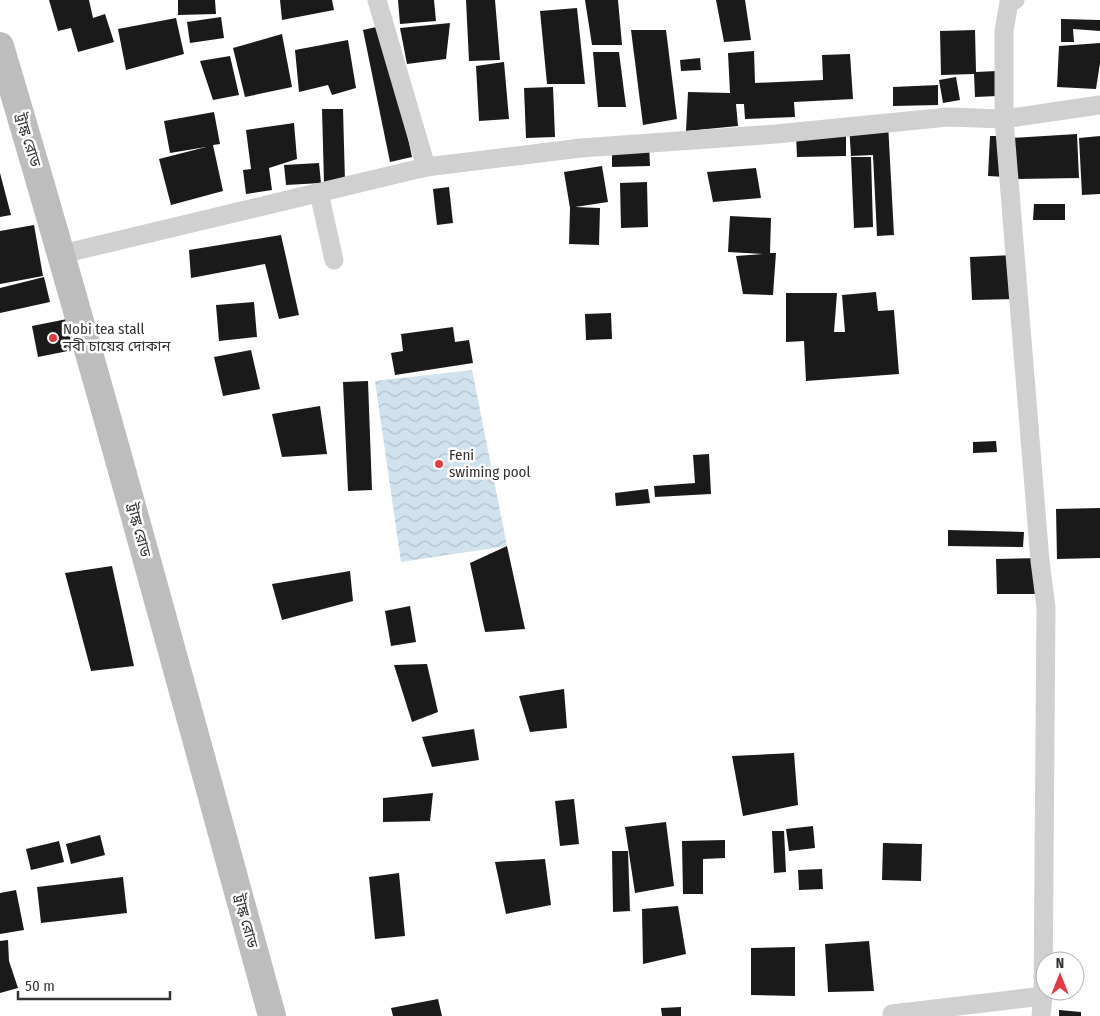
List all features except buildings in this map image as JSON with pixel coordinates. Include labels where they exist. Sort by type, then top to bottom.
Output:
[{"type":"main road","name":"ট্রাঙ্ক রোড","points":[[0,46],[62,254],[133,505],[272,1016]]},
{"type":"street","points":[[377,0],[426,167]]},
{"type":"street","points":[[1011,1],[1004,32],[1004,119],[1046,607],[1044,951]]},
{"type":"street","points":[[62,254],[426,167],[581,148],[776,134],[948,117],[1004,119],[1100,105]]},
{"type":"street","points":[[319,192],[334,260]]},
{"type":"street","points":[[892,1014],[1035,997]]},
{"type":"street","points":[[1041,1016],[1043,1001]]},
{"type":"water","name":"Feni swiming pool","points":[[472,370],[507,546],[401,562],[375,381]]},
{"type":"place","name":"Nobi tea stall নবী চায়ের দোকান","points":[[53,338]]},
{"type":"place","name":"Feni swiming pool","points":[[439,464]]}]
